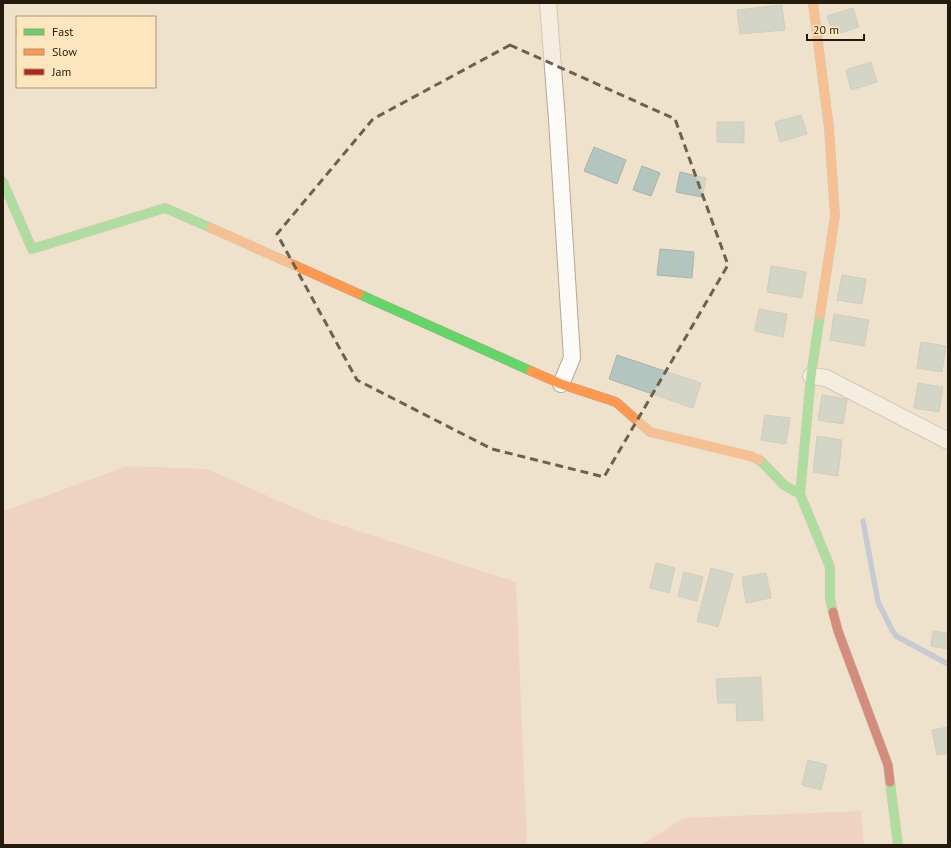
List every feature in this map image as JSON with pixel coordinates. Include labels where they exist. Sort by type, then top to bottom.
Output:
[{"type":"street","points":[[548,3],[572,358],[561,384]]},
{"type":"street","points":[[814,3],[829,128],[835,216],[811,376],[800,494],[830,567],[830,598],[838,631],[888,765],[898,845]]},
{"type":"street","points":[[3,182],[32,249],[165,208],[561,384],[616,402],[650,432],[750,456],[762,462],[784,485],[800,494]]},
{"type":"street","points":[[811,376],[826,378],[948,441]]},
{"type":"highlighted area","points":[[510,45],[675,119],[728,265],[604,477],[492,449],[357,380],[277,234],[373,119]]},
{"type":"shaded area","points":[[127,466],[207,469],[315,517],[516,582],[527,845],[3,845],[3,512]]},
{"type":"shaded area","points":[[861,811],[864,845],[642,845],[683,818]]},
{"type":"building","points":[[782,5],[785,30],[740,34],[737,10]]},
{"type":"building","points":[[853,8],[859,27],[833,35],[827,16]]},
{"type":"building","points":[[871,62],[877,82],[851,90],[846,70]]},
{"type":"building","points":[[801,115],[807,134],[780,142],[775,122]]},
{"type":"building","points":[[717,122],[744,122],[744,143],[717,142]]},
{"type":"building","points":[[594,147],[626,160],[617,184],[584,171]]},
{"type":"building","points":[[642,166],[660,173],[651,196],[633,190]]},
{"type":"building","points":[[680,172],[706,178],[702,197],[676,192]]},
{"type":"building","points":[[660,249],[694,252],[692,278],[657,275]]},
{"type":"building","points":[[771,266],[806,272],[802,298],[767,292]]},
{"type":"building","points":[[842,275],[866,279],[862,304],[837,300]]},
{"type":"building","points":[[759,309],[787,314],[783,337],[755,331]]},
{"type":"building","points":[[834,314],[869,320],[864,346],[830,340]]},
{"type":"building","points":[[921,342],[946,346],[942,372],[917,368]]},
{"type":"building","points":[[617,355],[701,383],[693,408],[609,379]]},
{"type":"building","points":[[918,383],[943,387],[939,412],[914,408]]},
{"type":"building","points":[[822,395],[847,399],[843,424],[818,420]]},
{"type":"building","points":[[765,415],[790,418],[786,444],[761,440]]},
{"type":"building","points":[[817,436],[842,440],[838,476],[813,472]]},
{"type":"building","points":[[656,563],[675,568],[669,593],[650,588]]},
{"type":"building","points":[[711,568],[733,574],[718,627],[697,621]]},
{"type":"building","points":[[684,572],[703,577],[697,601],[678,596]]},
{"type":"building","points":[[766,573],[771,598],[746,603],[742,577]]},
{"type":"building","points":[[933,631],[948,633],[948,649],[931,646]]},
{"type":"building","points":[[761,677],[763,720],[737,721],[736,703],[718,703],[716,679]]},
{"type":"building","points":[[948,727],[948,753],[937,755],[932,730]]},
{"type":"building","points":[[808,760],[827,765],[821,790],[802,785]]},
{"type":"waterway","points":[[863,521],[878,602],[892,630],[896,636],[948,664]]},
{"type":"traffic: fast","points":[[3,182],[32,249],[165,208],[211,228]]},
{"type":"traffic: fast","points":[[359,294],[531,371]]},
{"type":"traffic: fast","points":[[820,315],[811,376],[800,494],[830,567],[830,598],[833,612]]},
{"type":"traffic: fast","points":[[759,460],[784,485],[800,494]]},
{"type":"traffic: fast","points":[[890,782],[898,845]]},
{"type":"traffic: slow","points":[[813,3],[829,128],[835,216],[820,315]]},
{"type":"traffic: slow","points":[[211,228],[359,294]]},
{"type":"traffic: slow","points":[[531,371],[561,384],[616,402],[650,432],[750,456],[759,460]]},
{"type":"traffic: jam","points":[[833,612],[838,631],[888,765],[890,782]]}]
